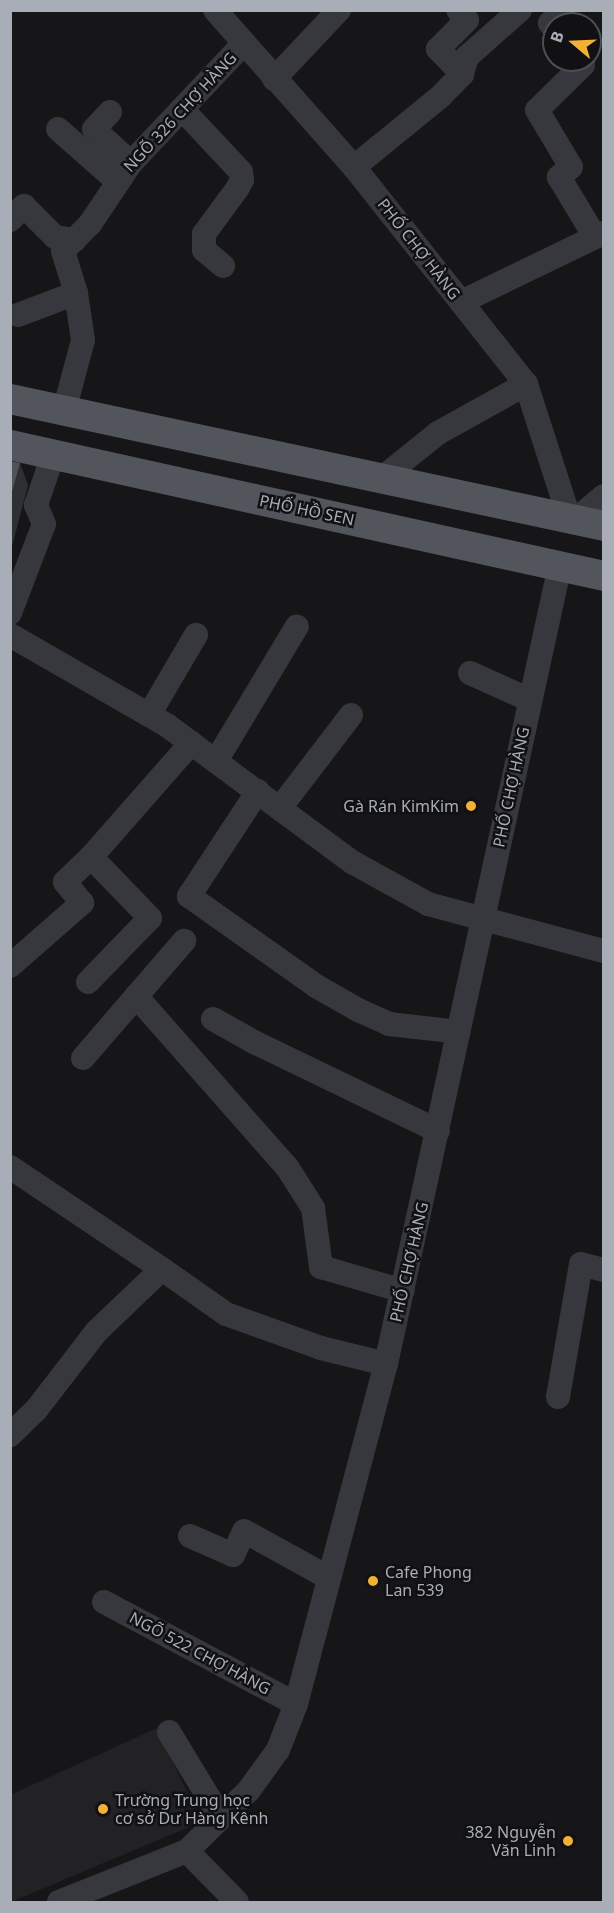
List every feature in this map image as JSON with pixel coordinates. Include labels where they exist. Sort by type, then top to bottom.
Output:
[{"type":"main road","points":[[10,399],[382,478],[483,497],[603,526]]},
{"type":"main road","name":"PHỐ HỒ SEN","points":[[10,445],[603,576]]},
{"type":"street","points":[[274,79],[339,10]]},
{"type":"street","points":[[458,10],[467,20],[438,49],[462,74]]},
{"type":"street","points":[[354,167],[462,74],[467,57],[520,10]]},
{"type":"street","name":"PHỐ CHỢ HÀNG","points":[[217,11],[274,79],[354,167],[526,384],[572,520]]},
{"type":"street","name":"NGÕ 326 CHỢ HÀNG","points":[[64,411],[84,340],[76,293],[63,251],[75,240],[124,172],[244,43]]},
{"type":"street","points":[[461,302],[599,235],[559,177],[571,167],[537,110],[576,72]]},
{"type":"street","points":[[182,109],[241,172],[237,189],[204,234],[204,250],[223,266]]},
{"type":"street","points":[[110,112],[94,129],[124,172]]},
{"type":"street","points":[[58,129],[124,172]]},
{"type":"street","points":[[10,220],[24,206],[55,237],[75,240]]},
{"type":"street","points":[[18,315],[76,293]]},
{"type":"street","points":[[382,478],[438,433],[526,384]]},
{"type":"street","points":[[10,613],[44,524],[36,505],[53,455]]},
{"type":"street","points":[[572,520],[603,496]]},
{"type":"street","name":"PHỐ CHỢ HÀNG","points":[[187,1851],[249,1790],[278,1750],[296,1704],[386,1364],[403,1291],[560,565]]},
{"type":"street","points":[[216,761],[297,626]]},
{"type":"street","points":[[10,635],[149,715],[258,791],[352,862],[428,904],[603,951]]},
{"type":"street","points":[[149,715],[196,635]]},
{"type":"street","points":[[470,673],[530,700]]},
{"type":"street","points":[[280,808],[351,715]]},
{"type":"street","points":[[10,966],[82,903],[65,882],[91,857],[191,743]]},
{"type":"street","points":[[258,791],[189,896],[316,986],[358,1010],[389,1024],[459,1032]]},
{"type":"street","points":[[88,982],[150,918],[91,857]]},
{"type":"street","points":[[83,1058],[184,941]]},
{"type":"street","points":[[136,996],[287,1167],[313,1208],[321,1267],[403,1291]]},
{"type":"street","points":[[213,1019],[256,1043],[438,1131]]},
{"type":"street","points":[[10,1167],[226,1314],[321,1348],[386,1364]]},
{"type":"street","points":[[558,1397],[581,1264],[603,1270]]},
{"type":"street","points":[[10,1435],[36,1410],[96,1332],[162,1269]]},
{"type":"street","points":[[190,1536],[233,1555],[244,1531],[329,1578]]},
{"type":"street","name":"NGÕ 522 CHỢ HÀNG","points":[[104,1602],[296,1704]]},
{"type":"street","points":[[169,1732],[221,1818]]},
{"type":"street","points":[[59,1902],[98,1895],[187,1851],[237,1902]]},
{"type":"shaded area","name":"Trường Trung học cơ sở Dư Hàng Kênh","points":[[157,1728],[201,1822],[11,1902],[10,1795]]},
{"type":"building","points":[[10,461],[20,463],[10,500]]},
{"type":"place","name":"Gà Rán KimKim","points":[[471,806]]},
{"type":"place","name":"Cafe Phong Lan 539","points":[[373,1581]]},
{"type":"place","name":"Trường Trung học cơ sở Dư Hàng Kênh","points":[[103,1809]]},
{"type":"place","name":"382 Nguyễn Văn Linh","points":[[568,1841]]}]
